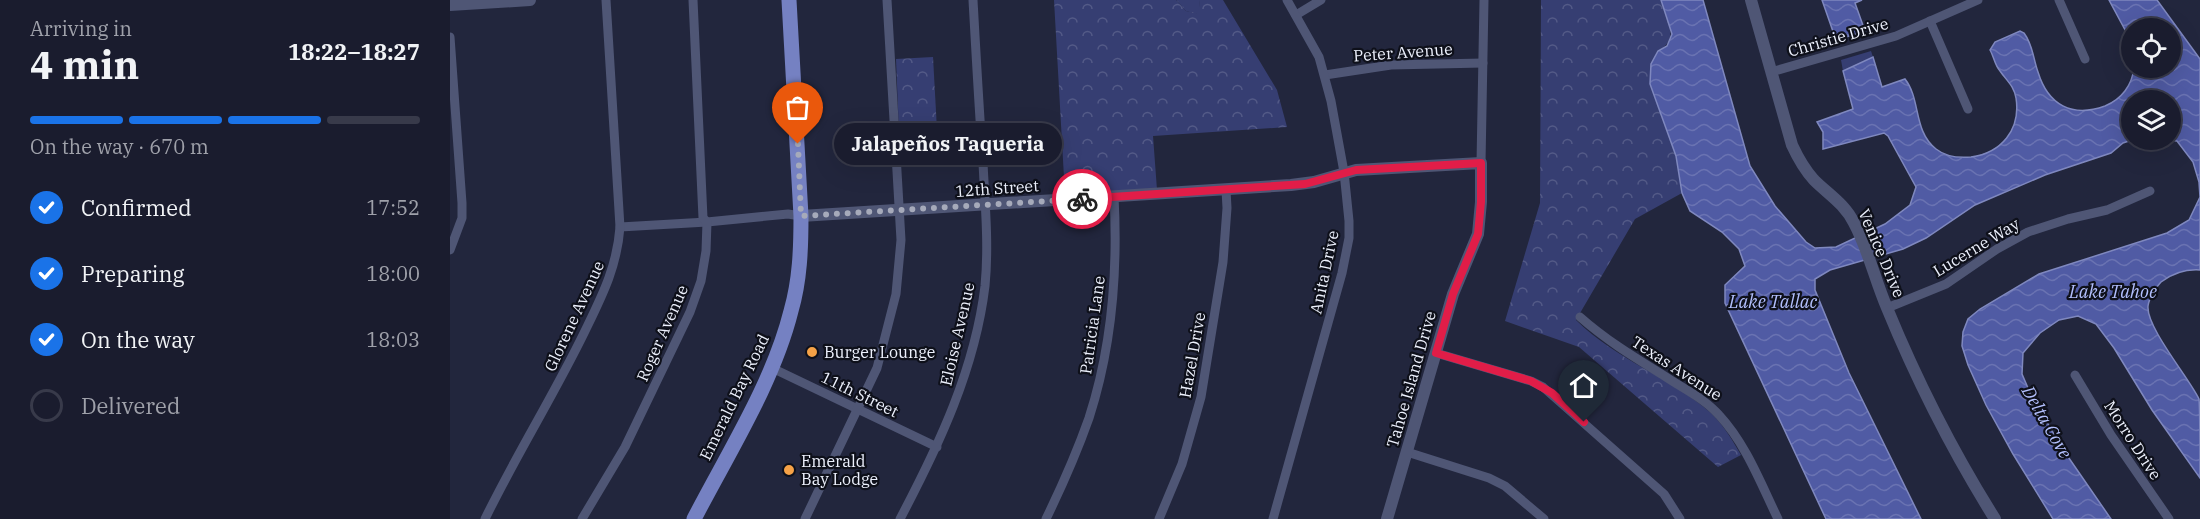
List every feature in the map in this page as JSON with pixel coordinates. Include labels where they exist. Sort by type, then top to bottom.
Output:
[{"type":"main road","name":"Emerald Bay Road","points":[[694,519],[772,368],[786,331],[797,287],[801,216],[789,0]]},
{"type":"street","points":[[450,5],[530,0]]},
{"type":"street","name":"Glorene Avenue","points":[[485,519],[561,380],[605,290],[619,250],[620,227],[606,0]]},
{"type":"street","name":"Roger Avenue","points":[[582,519],[625,447],[690,312],[701,281],[706,251],[707,222],[704,218],[693,0]]},
{"type":"street","points":[[805,519],[858,411],[880,357],[896,294],[900,240],[887,0]]},
{"type":"street","name":"Eloise Avenue","points":[[900,519],[937,447],[963,381],[981,310],[986,257],[985,205],[973,0]]},
{"type":"street","name":"Anita Drive","points":[[1273,519],[1346,254],[1349,221],[1344,172],[1325,75],[1311,40],[1287,0]]},
{"type":"street","points":[[1296,15],[1322,0]]},
{"type":"street","name":"Tahoe Island Drive","points":[[1387,519],[1453,294],[1478,234],[1481,202],[1484,0]]},
{"type":"street","name":"Venice Drive","points":[[1751,0],[1792,145],[1801,164],[1849,214],[1887,309],[1940,423],[1995,519]]},
{"type":"street","name":"Christie Drive","points":[[1771,72],[1876,43],[1978,0]]},
{"type":"street","points":[[2059,0],[2085,59]]},
{"type":"street","points":[[1930,21],[1968,109]]},
{"type":"street","points":[[450,37],[462,211],[459,231],[450,250]]},
{"type":"street","name":"Peter Avenue","points":[[1325,75],[1391,65],[1483,63]]},
{"type":"street","name":"12th Street","points":[[620,227],[788,214],[801,216],[1226,190],[1305,184],[1344,172],[1481,163]]},
{"type":"street","name":"Hazel Drive","points":[[1159,519],[1182,464],[1201,397],[1223,262],[1226,190]]},
{"type":"street","name":"Lucerne Way","points":[[1887,309],[1946,284],[1996,249],[2028,232],[2107,210],[2150,191]]},
{"type":"street","name":"Patricia Lane","points":[[1046,519],[1089,418],[1107,348],[1115,266],[1114,196]]},
{"type":"street","name":"Texas Avenue","points":[[1580,317],[1612,344],[1705,401],[1720,415],[1746,453],[1778,519]]},
{"type":"street","points":[[1436,353],[1531,381],[1544,387],[1664,494],[1680,519]]},
{"type":"street","name":"11th Street","points":[[772,368],[937,447]]},
{"type":"street","name":"Morro Drive","points":[[2075,375],[2111,435],[2169,519]]},
{"type":"street","points":[[1407,452],[1489,478],[1504,486],[1544,519]]},
{"type":"green space","points":[[1054,0],[1176,0],[1186,11],[1200,14],[1199,0],[1223,0],[1277,90],[1287,127],[1153,136],[1157,190],[1065,195]]},
{"type":"green space","points":[[1176,0],[1199,0],[1201,15],[1186,11]]},
{"type":"green space","points":[[1541,0],[1661,0],[1670,34],[1665,46],[1658,51],[1650,84],[1676,156],[1682,193],[1635,219],[1576,320],[1608,346],[1679,389],[1712,414],[1741,455],[1718,467],[1579,347],[1505,321],[1540,203]]},
{"type":"green space","points":[[1871,51],[1873,57],[1843,71],[1841,60]]},
{"type":"green space","points":[[933,57],[937,130],[899,132],[896,59]]},
{"type":"water","name":"Lake Tallac","points":[[1661,0],[1703,0],[1750,166],[1775,206],[1806,242],[1815,248],[1836,247],[1885,224],[1910,205],[1916,187],[1888,136],[1884,133],[1823,149],[1823,132],[1817,122],[1853,109],[1843,71],[1873,57],[1882,87],[1905,79],[1913,96],[1920,124],[1929,142],[1944,154],[1953,156],[1982,155],[2000,145],[2012,130],[2017,110],[2015,94],[1997,67],[1990,50],[1995,42],[2020,31],[2024,33],[2029,42],[2042,83],[2048,93],[2063,106],[2082,110],[2093,109],[2105,106],[2121,95],[2121,145],[2111,153],[2045,175],[1975,205],[1926,238],[1903,249],[1830,270],[1815,279],[1815,290],[1849,373],[1921,519],[1826,519],[1725,303],[1725,285],[1745,266],[1739,249],[1722,232],[1690,211],[1682,193],[1676,156],[1650,84],[1651,64],[1658,51],[1667,46],[1672,34]]},
{"type":"water","points":[[1822,0],[1862,0],[1855,3],[1865,31],[1836,40]]},
{"type":"water","name":"Lake Tallac","points":[[2109,0],[2157,0],[2170,18],[2121,18],[2121,22]]},
{"type":"water","name":"Lake Tallac","points":[[2181,33],[2200,59],[2200,197],[2199,182],[2193,162],[2181,146],[2181,90],[2125,90],[2132,78],[2181,78]]},
{"type":"water","name":"Lake Tahoe","points":[[2200,197],[2200,270],[2184,271],[2161,282],[2148,306],[2149,315],[2161,339],[2199,399],[2200,478],[2096,324],[2078,316],[2059,320],[2040,333],[2023,353],[2022,374],[2031,395],[2062,448],[2111,519],[2053,519],[2013,454],[1986,405],[1968,365],[1962,346],[1963,332],[1968,319],[1980,309],[2039,274],[2167,233],[2189,220]]},
{"type":"way so far","points":[[798,144],[801,216],[1082,199]]},
{"type":"place","name":"Jalapeños Taqueria","points":[[798,144]]},
{"type":"place","name":"Burger Lounge","points":[[812,352]]},
{"type":"place","name":"Emerald Bay Lodge","points":[[789,470]]},
{"type":"route","points":[[1082,199],[1305,184],[1356,170],[1481,163],[1478,234],[1453,294],[1436,353],[1531,381],[1544,387],[1584,422]]},
{"type":"water label","name":"Delta Cove","points":[[2047,422]]}]
